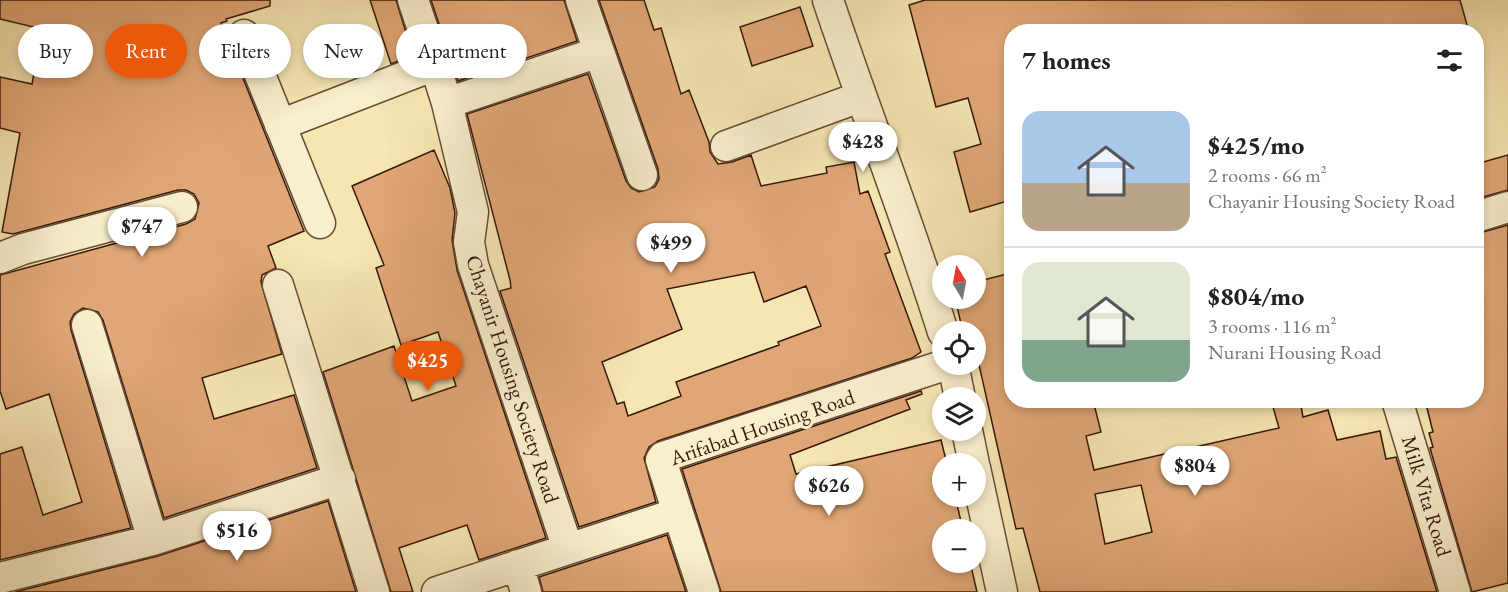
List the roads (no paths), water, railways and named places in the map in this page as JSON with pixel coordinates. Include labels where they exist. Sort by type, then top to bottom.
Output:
[{"type":"street","name":"Chayanir Housing Society Road","points":[[413,0],[421,24]]},
{"type":"street","points":[[581,0],[642,175]]},
{"type":"street","points":[[828,0],[860,97],[915,243],[940,321]]},
{"type":"street","points":[[447,103],[599,52]]},
{"type":"street","points":[[261,78],[320,223]]},
{"type":"street","points":[[280,125],[401,78]]},
{"type":"street","name":"Chayanir Housing Society Road","points":[[439,78],[473,212],[469,242],[473,265],[568,549]]},
{"type":"street","points":[[726,146],[860,97]]},
{"type":"street","points":[[0,258],[23,249],[182,207]]},
{"type":"street","points":[[1484,214],[1508,207]]},
{"type":"street","points":[[278,285],[374,592]]},
{"type":"street","points":[[87,325],[153,540]]},
{"type":"street","name":"Arifabad Housing Road","points":[[678,513],[661,460],[663,457],[932,369]]},
{"type":"street","name":"Milk Vita Road","points":[[1399,408],[1455,592]]},
{"type":"street","points":[[0,578],[153,540],[339,479]]},
{"type":"street","points":[[983,507],[1002,592]]},
{"type":"street","points":[[437,592],[522,579],[568,549],[678,513],[704,592]]}]
